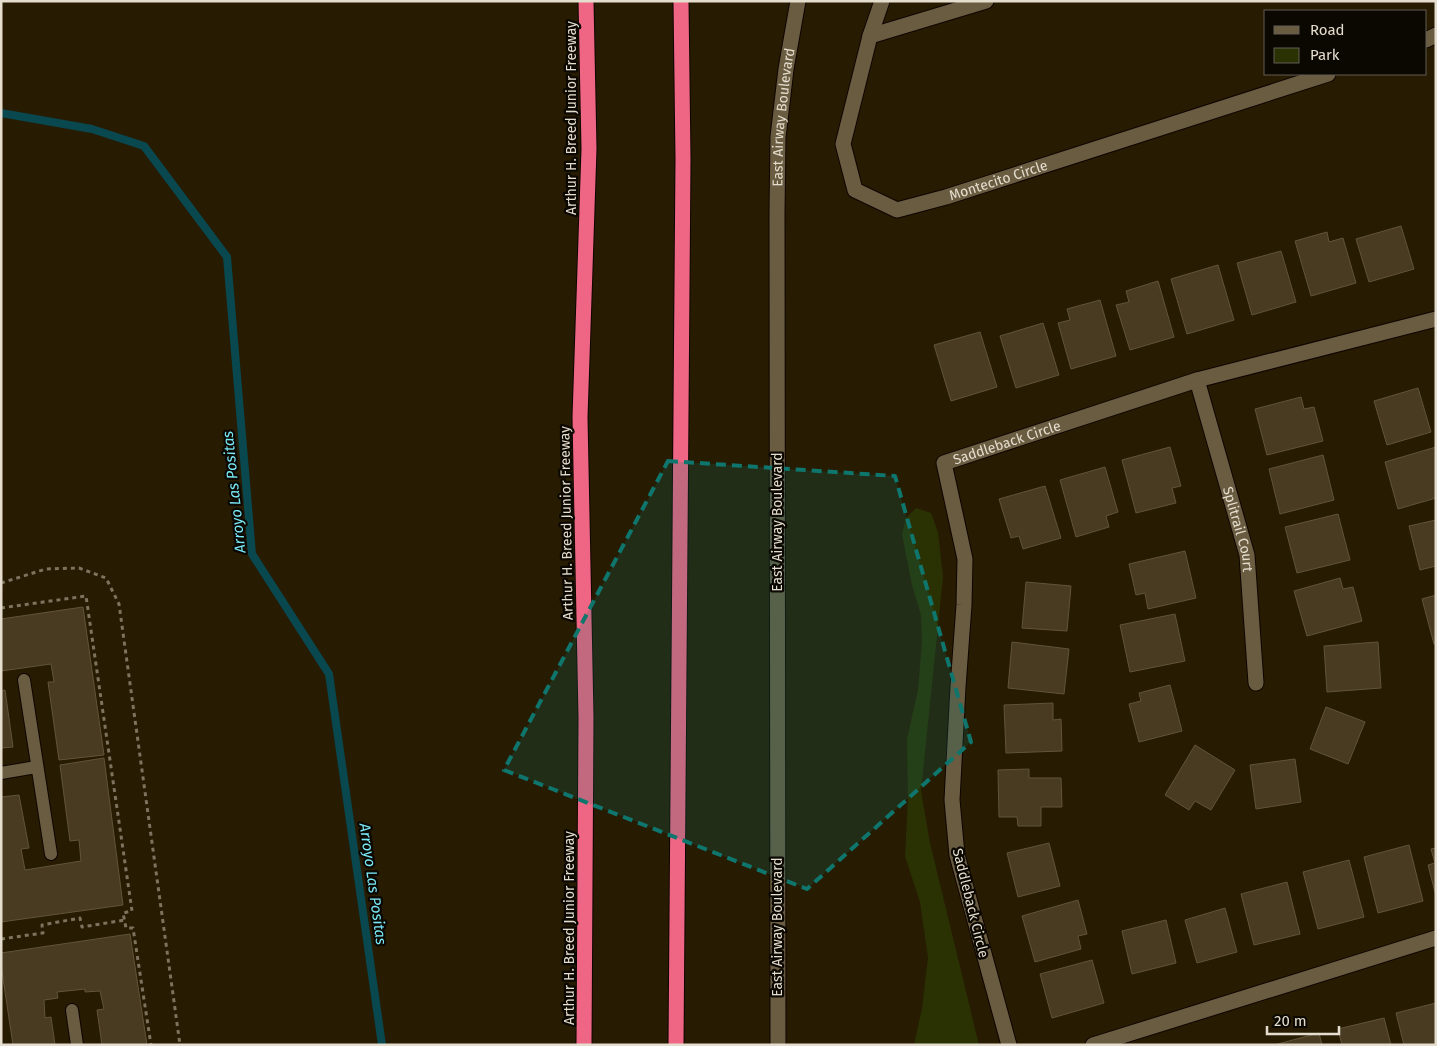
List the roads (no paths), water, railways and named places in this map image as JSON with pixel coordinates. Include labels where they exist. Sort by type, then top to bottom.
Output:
[{"type":"highway","name":"Arthur H. Breed Junior Freeway","points":[[584,1045],[586,717],[580,417],[589,150],[586,1]]},
{"type":"highway","points":[[676,1045],[683,159],[681,1]]},
{"type":"street","name":"East Airway Boulevard","points":[[778,1045],[776,214],[778,137],[786,69],[798,1]]},
{"type":"street","name":"Montecito Circle","points":[[882,1],[870,36],[843,144],[854,190],[897,210],[946,197],[1325,75]]},
{"type":"street","points":[[870,36],[986,1]]},
{"type":"street","name":"Saddleback Circle","points":[[1009,1045],[957,855],[952,800],[965,560],[944,463],[1197,380],[1436,318]]},
{"type":"street","name":"Splitrail Court","points":[[1197,380],[1247,555],[1256,683]]},
{"type":"street","points":[[1093,1045],[1436,938]]},
{"type":"lane","points":[[24,680],[36,768],[51,854]]},
{"type":"lane","points":[[1,773],[36,768]]},
{"type":"lane","points":[[72,1010],[77,1045]]},
{"type":"waterway","name":"Arroyo Las Positas","points":[[1,113],[92,129],[144,146],[227,257],[252,554],[329,674],[382,1045]]}]
